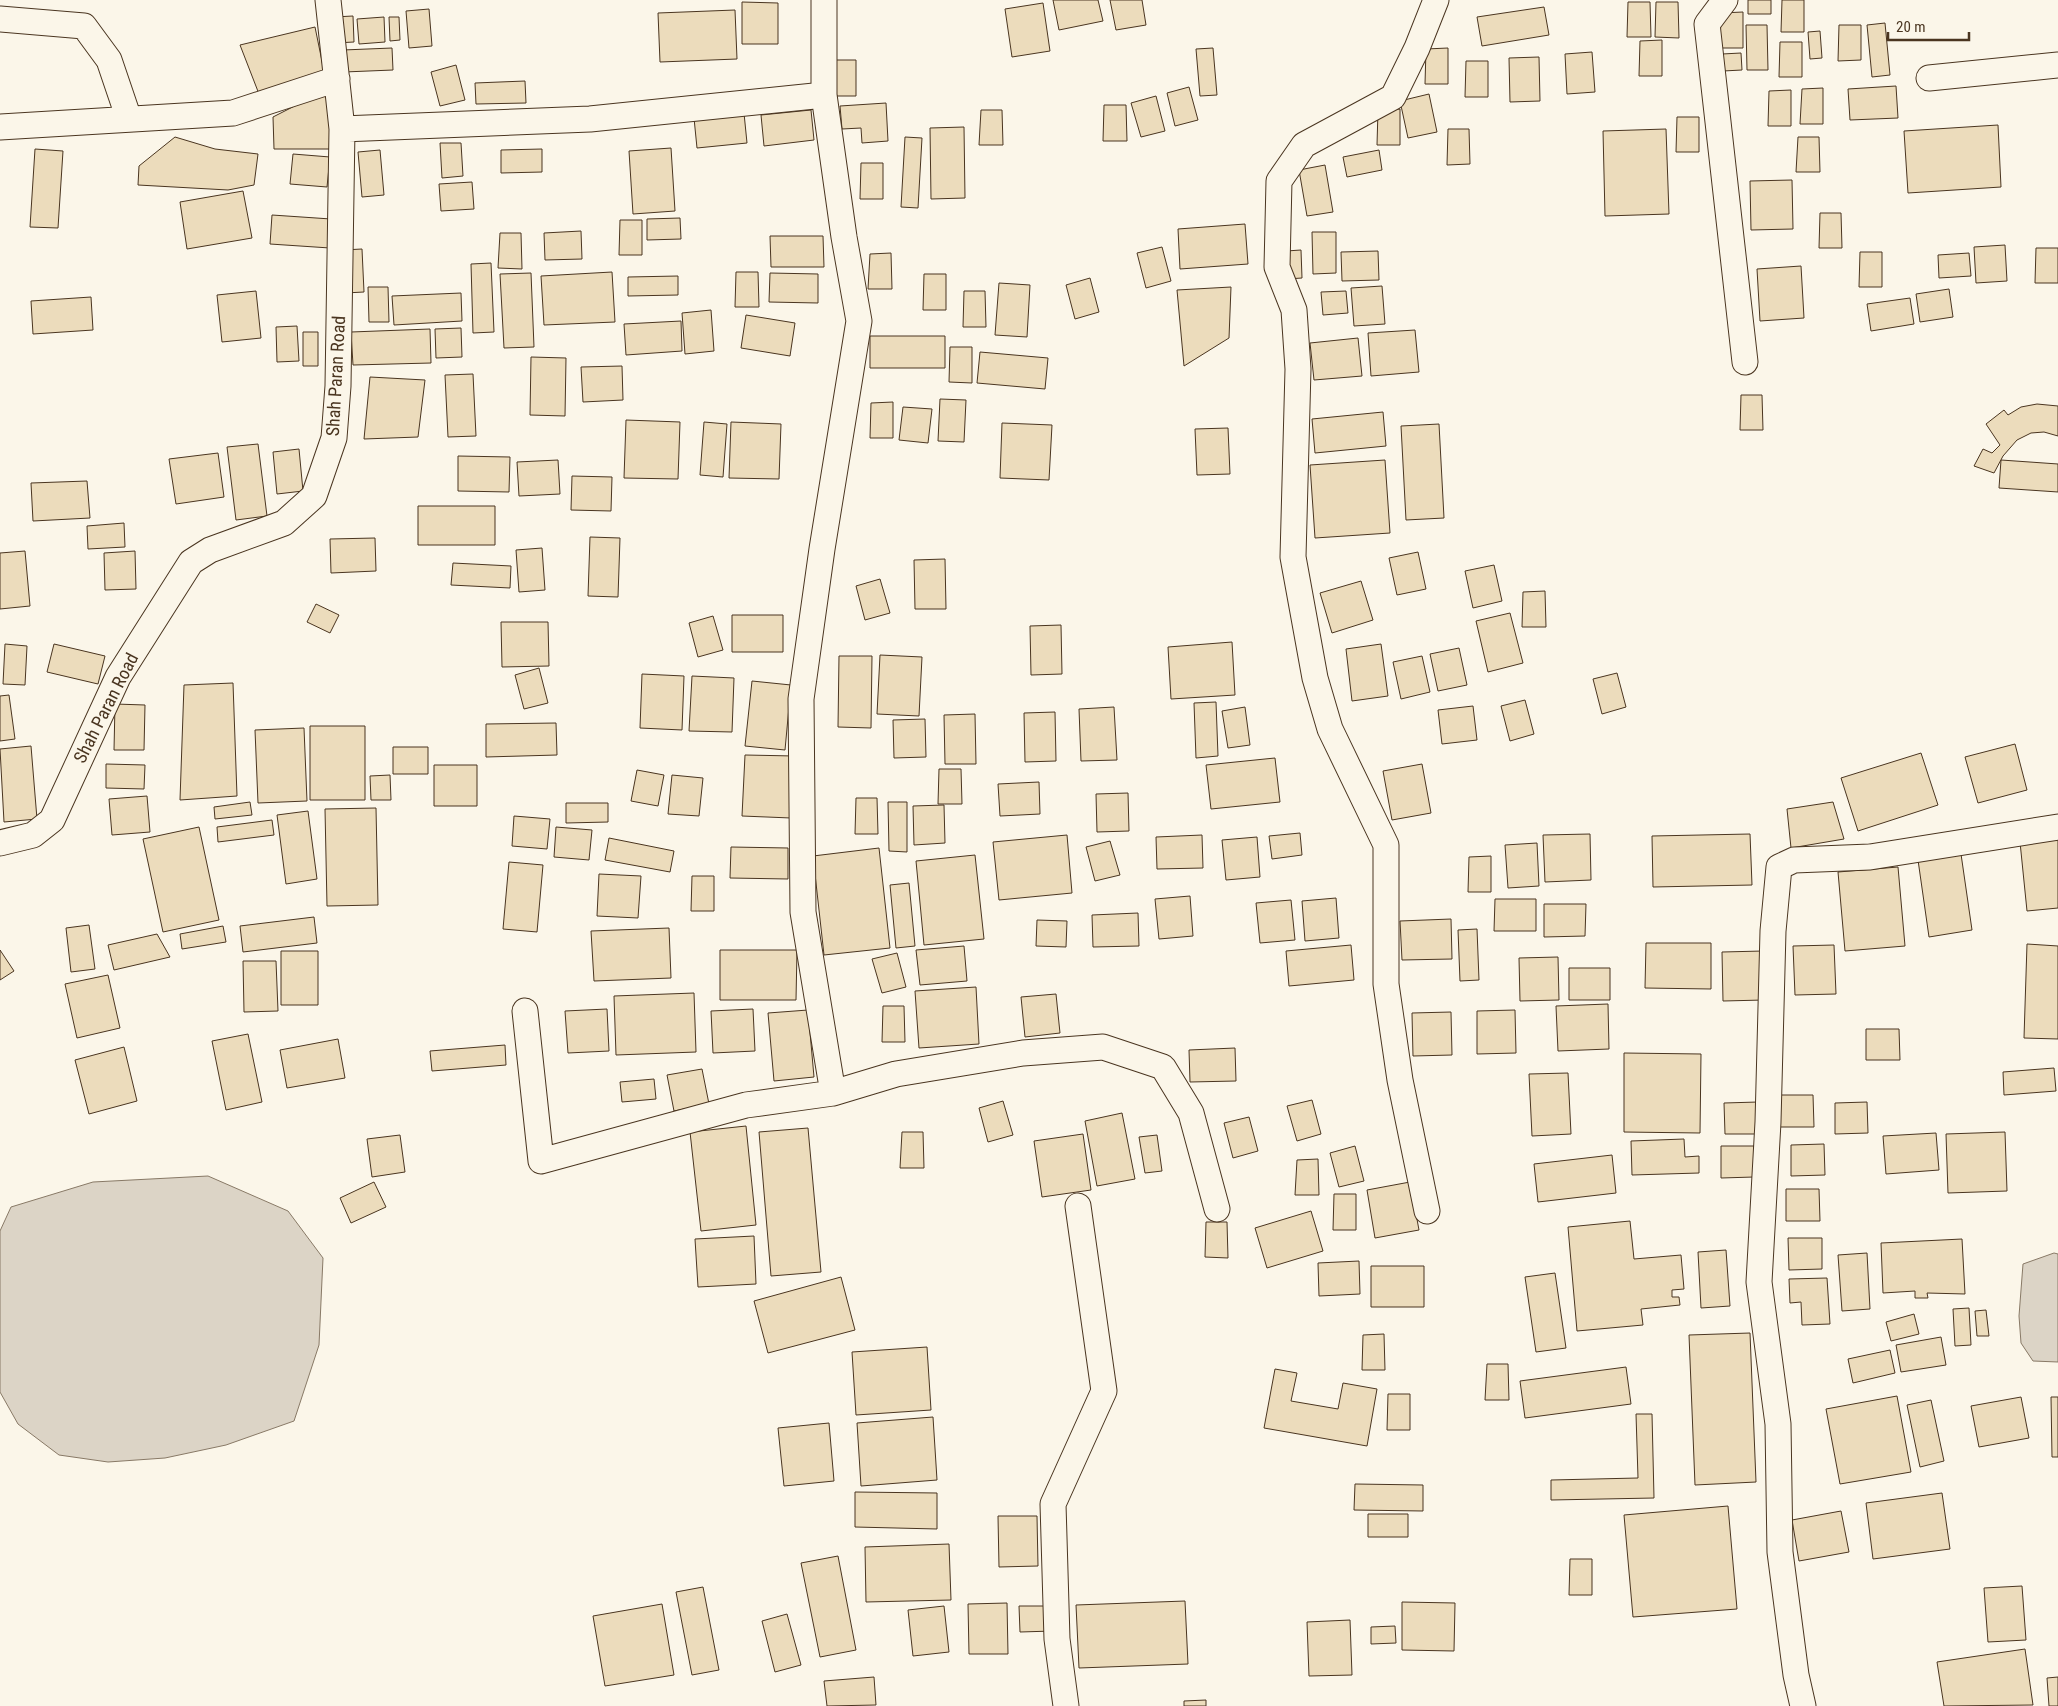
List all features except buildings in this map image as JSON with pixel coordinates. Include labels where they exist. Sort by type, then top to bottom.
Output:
[{"type":"street","name":"Shah Paran Road","points":[[0,842],[33,835],[52,820],[118,677],[191,562],[210,550],[284,523],[314,496],[334,438],[338,386],[342,129],[328,0]]},
{"type":"street","points":[[824,0],[824,95],[844,238],[859,321],[822,549],[801,699],[803,912],[833,1093]]},
{"type":"street","points":[[1427,1211],[1400,1080],[1386,984],[1386,845],[1330,729],[1315,678],[1293,557],[1298,369],[1294,310],[1276,266],[1279,181],[1304,145],[1393,97],[1417,48],[1436,0]]},
{"type":"street","points":[[1725,0],[1707,24],[1745,362]]},
{"type":"street","points":[[0,19],[84,26],[109,60],[129,119]]},
{"type":"street","points":[[1929,78],[2058,65]]},
{"type":"street","points":[[0,126],[233,113],[337,80]]},
{"type":"street","points":[[342,129],[590,119],[824,95]]},
{"type":"street","points":[[1803,1706],[1796,1675],[1780,1552],[1778,1424],[1760,1282],[1768,1122],[1773,931],[1779,867],[1794,860],[1870,857],[2058,827]]},
{"type":"street","points":[[525,1011],[541,1161],[746,1105],[833,1093],[896,1074],[1022,1053],[1103,1048],[1163,1067],[1191,1113],[1217,1209]]},
{"type":"street","points":[[1066,1706],[1057,1639],[1053,1504],[1104,1391],[1078,1206]]},
{"type":"shaded area","points":[[208,1176],[288,1211],[323,1258],[319,1345],[294,1421],[226,1445],[165,1458],[108,1462],[59,1455],[18,1424],[0,1392],[0,1231],[11,1207],[93,1182]]},
{"type":"shaded area","points":[[2054,1253],[2058,1254],[2058,1362],[2033,1361],[2021,1343],[2019,1316],[2023,1264]]}]
